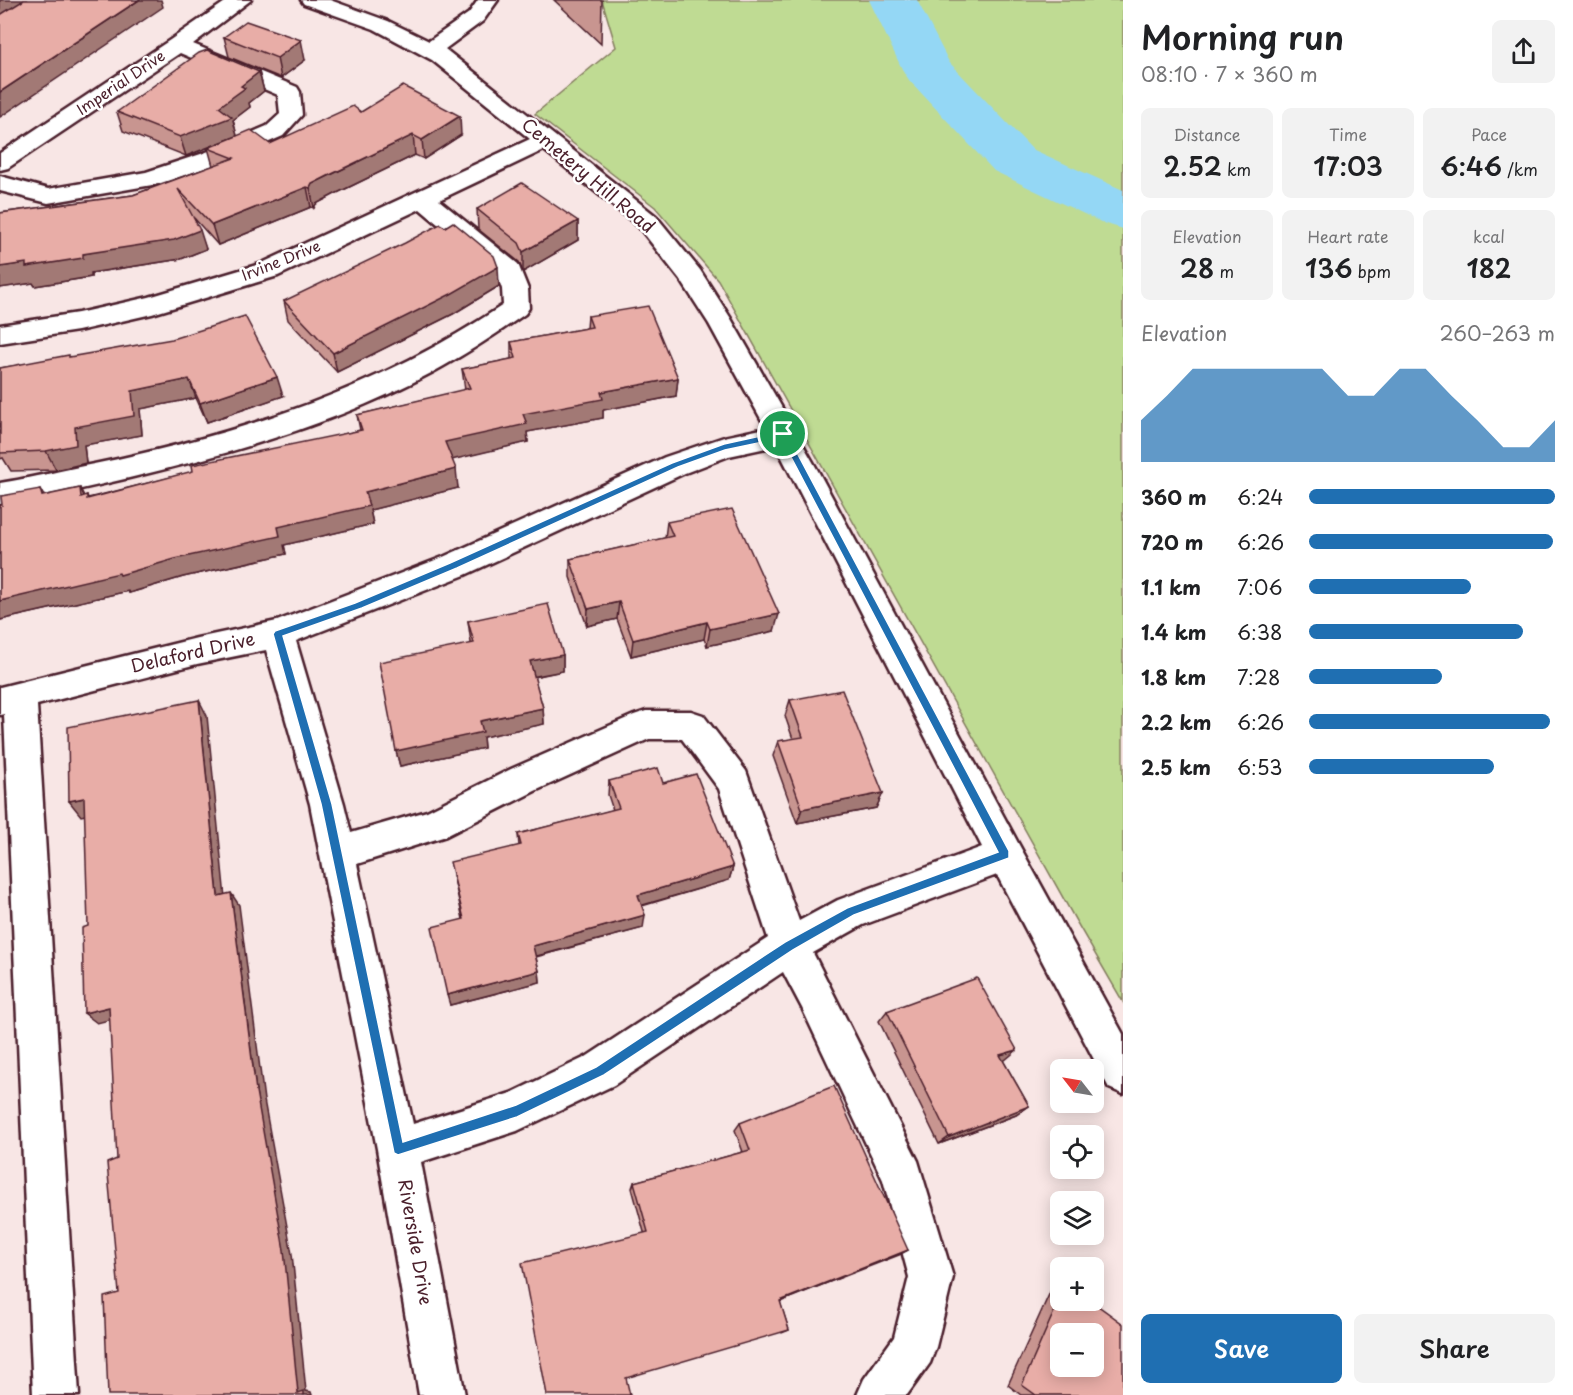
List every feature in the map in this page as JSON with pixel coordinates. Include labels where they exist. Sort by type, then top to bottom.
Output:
[{"type":"street","name":"Imperial Drive","points":[[0,164],[241,0]]},
{"type":"street","name":"Cemetery Hill Road","points":[[311,0],[381,25],[440,55],[647,221],[676,258],[721,323],[783,434],[1123,1074]]},
{"type":"street","points":[[430,50],[476,17],[488,0]]},
{"type":"street","points":[[0,183],[21,191],[48,196],[150,179],[212,158],[275,131],[291,115],[289,92],[178,45]]},
{"type":"street","name":"Irvine Drive","points":[[0,334],[78,322],[152,305],[269,270],[546,140]]},
{"type":"street","points":[[0,494],[172,457],[254,434],[357,396],[481,334],[516,308],[516,289],[509,270],[422,198]]},
{"type":"street","name":"Delaford Drive","points":[[10,699],[197,651],[278,634],[358,606],[454,566],[675,465],[724,447],[783,434]]},
{"type":"street","name":"Riverside Drive","points":[[278,634],[327,804],[398,1149],[442,1395]]},
{"type":"street","points":[[10,699],[56,1395]]},
{"type":"street","points":[[337,854],[434,825],[523,780],[646,725],[691,725],[734,782],[789,946],[816,995],[903,1176],[931,1277],[914,1347],[880,1395]]},
{"type":"street","points":[[398,1149],[517,1111],[600,1071],[789,946],[851,912],[1005,855]]},
{"type":"green space","points":[[602,0],[1123,0],[1123,1002],[718,280],[655,207],[535,114],[616,47]]},
{"type":"building","points":[[24,0],[139,0],[0,92],[0,15]]},
{"type":"building","points":[[246,21],[301,40],[277,58],[224,37]]},
{"type":"building","points":[[207,50],[259,72],[241,86],[245,88],[219,107],[232,117],[180,137],[117,112],[199,53]]},
{"type":"building","points":[[403,86],[460,116],[422,140],[413,135],[312,184],[310,188],[307,187],[212,225],[178,189],[200,230],[174,240],[83,254],[83,258],[26,267],[26,263],[0,267],[0,213],[133,195],[234,158],[208,148],[251,130],[270,144],[353,106],[361,112]]},
{"type":"building","points":[[522,183],[578,221],[523,252],[519,243],[477,209]]},
{"type":"building","points":[[453,222],[494,256],[498,267],[451,294],[333,353],[284,301],[440,224],[445,227]]},
{"type":"building","points":[[648,306],[678,378],[601,392],[603,399],[523,414],[527,424],[445,442],[456,469],[365,492],[369,506],[278,527],[280,536],[175,559],[120,575],[119,573],[0,601],[1,496],[40,489],[42,496],[80,488],[81,497],[87,495],[87,499],[193,471],[192,465],[362,430],[357,415],[470,388],[462,369],[516,358],[511,342],[592,327],[588,316]]},
{"type":"building","points":[[245,316],[277,377],[200,403],[189,379],[132,391],[134,416],[75,427],[76,445],[46,451],[0,453],[0,368],[172,339]]},
{"type":"building","points":[[732,509],[779,614],[710,629],[707,622],[633,640],[619,602],[588,609],[570,559],[673,536],[667,522]]},
{"type":"building","points":[[548,604],[563,655],[530,661],[543,708],[480,721],[483,732],[396,751],[379,662],[474,643],[468,621]]},
{"type":"building","points":[[842,690],[883,793],[802,809],[778,741],[803,737],[790,700]]},
{"type":"building","points":[[199,700],[218,896],[231,893],[256,1091],[284,1250],[298,1393],[304,1391],[304,1395],[108,1395],[104,1297],[119,1293],[107,1163],[117,1159],[109,1007],[84,1013],[82,928],[88,926],[84,798],[69,801],[68,727]]},
{"type":"building","points":[[658,768],[663,783],[696,774],[733,867],[638,895],[645,915],[533,946],[539,971],[447,995],[432,927],[464,919],[450,862],[521,845],[518,834],[619,808],[609,781]]},
{"type":"building","points":[[977,978],[1017,1050],[1000,1055],[1029,1106],[949,1137],[887,1011]]},
{"type":"building","points":[[834,1086],[908,1250],[780,1301],[789,1330],[626,1378],[630,1395],[547,1395],[522,1263],[648,1232],[634,1182],[750,1150],[740,1123]]},
{"type":"building","points":[[1104,1310],[1123,1324],[1123,1395],[1036,1395],[1022,1385],[1054,1311]]},
{"type":"waterway","points":[[893,0],[927,69],[1013,160],[1123,211]]},
{"type":"route","points":[[783,434],[1005,855],[851,912],[789,946],[600,1071],[517,1111],[398,1149],[327,804],[278,634],[358,606],[454,566],[675,465],[724,447],[783,434]]}]
